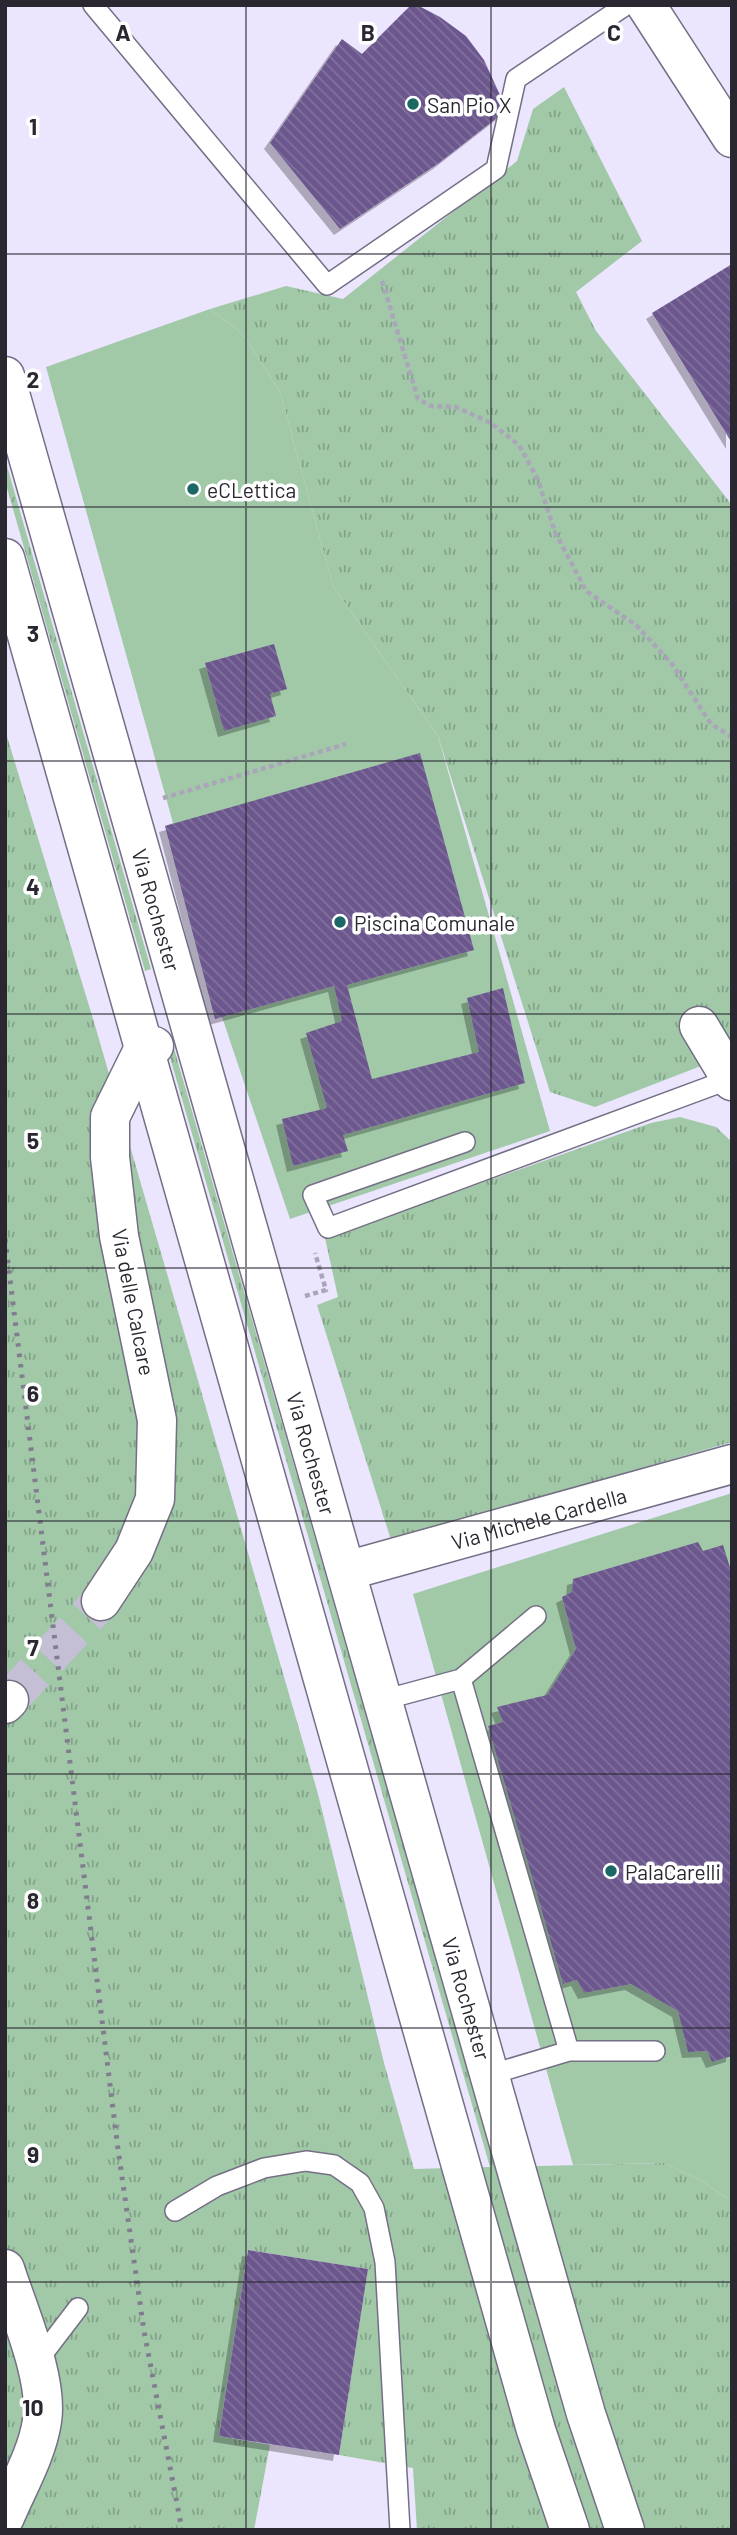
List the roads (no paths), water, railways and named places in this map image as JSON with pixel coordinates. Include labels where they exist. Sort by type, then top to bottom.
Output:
[{"type":"main road","points":[[646,5],[732,138]]},
{"type":"main road","name":"Via Rochester","points":[[5,376],[586,2414],[625,2530]]},
{"type":"main road","points":[[5,558],[532,2417],[570,2530]]},
{"type":"main road","points":[[699,1026],[731,1080]]},
{"type":"main road","points":[[144,1048],[193,1035]]},
{"type":"main road","name":"Via delle Calcare","points":[[101,1601],[135,1551],[155,1499],[157,1419],[119,1236],[110,1157],[110,1117],[144,1048]]},
{"type":"main road","name":"Via Michele Cardella","points":[[346,1571],[732,1464]]},
{"type":"main road","points":[[5,2269],[36,2363],[42,2391],[42,2420],[33,2451],[5,2516]]},
{"type":"lane","points":[[93,5],[327,285],[496,169],[516,79],[625,5]]},
{"type":"lane","points":[[465,1142],[313,1195],[328,1228],[731,1080]]},
{"type":"lane","points":[[383,1700],[461,1679],[536,1616]]},
{"type":"lane","points":[[461,1679],[569,2051]]},
{"type":"lane","points":[[489,2075],[569,2051],[655,2051]]},
{"type":"lane","points":[[175,2211],[217,2186],[264,2168],[306,2161],[334,2165],[360,2183],[374,2208],[385,2262],[400,2530]]},
{"type":"lane","points":[[36,2363],[78,2308]]},
{"type":"tunnel","points":[[9,1700],[101,1601]]},
{"type":"railway","points":[[5,1239],[118,2149],[144,2331],[182,2530]]},
{"type":"place","name":"San Pio X","points":[[413,104]]},
{"type":"place","name":"eCLettica","points":[[193,489]]},
{"type":"place","name":"Piscina Comunale","points":[[340,922]]},
{"type":"place","name":"PalaCarelli","points":[[611,1871]]}]
